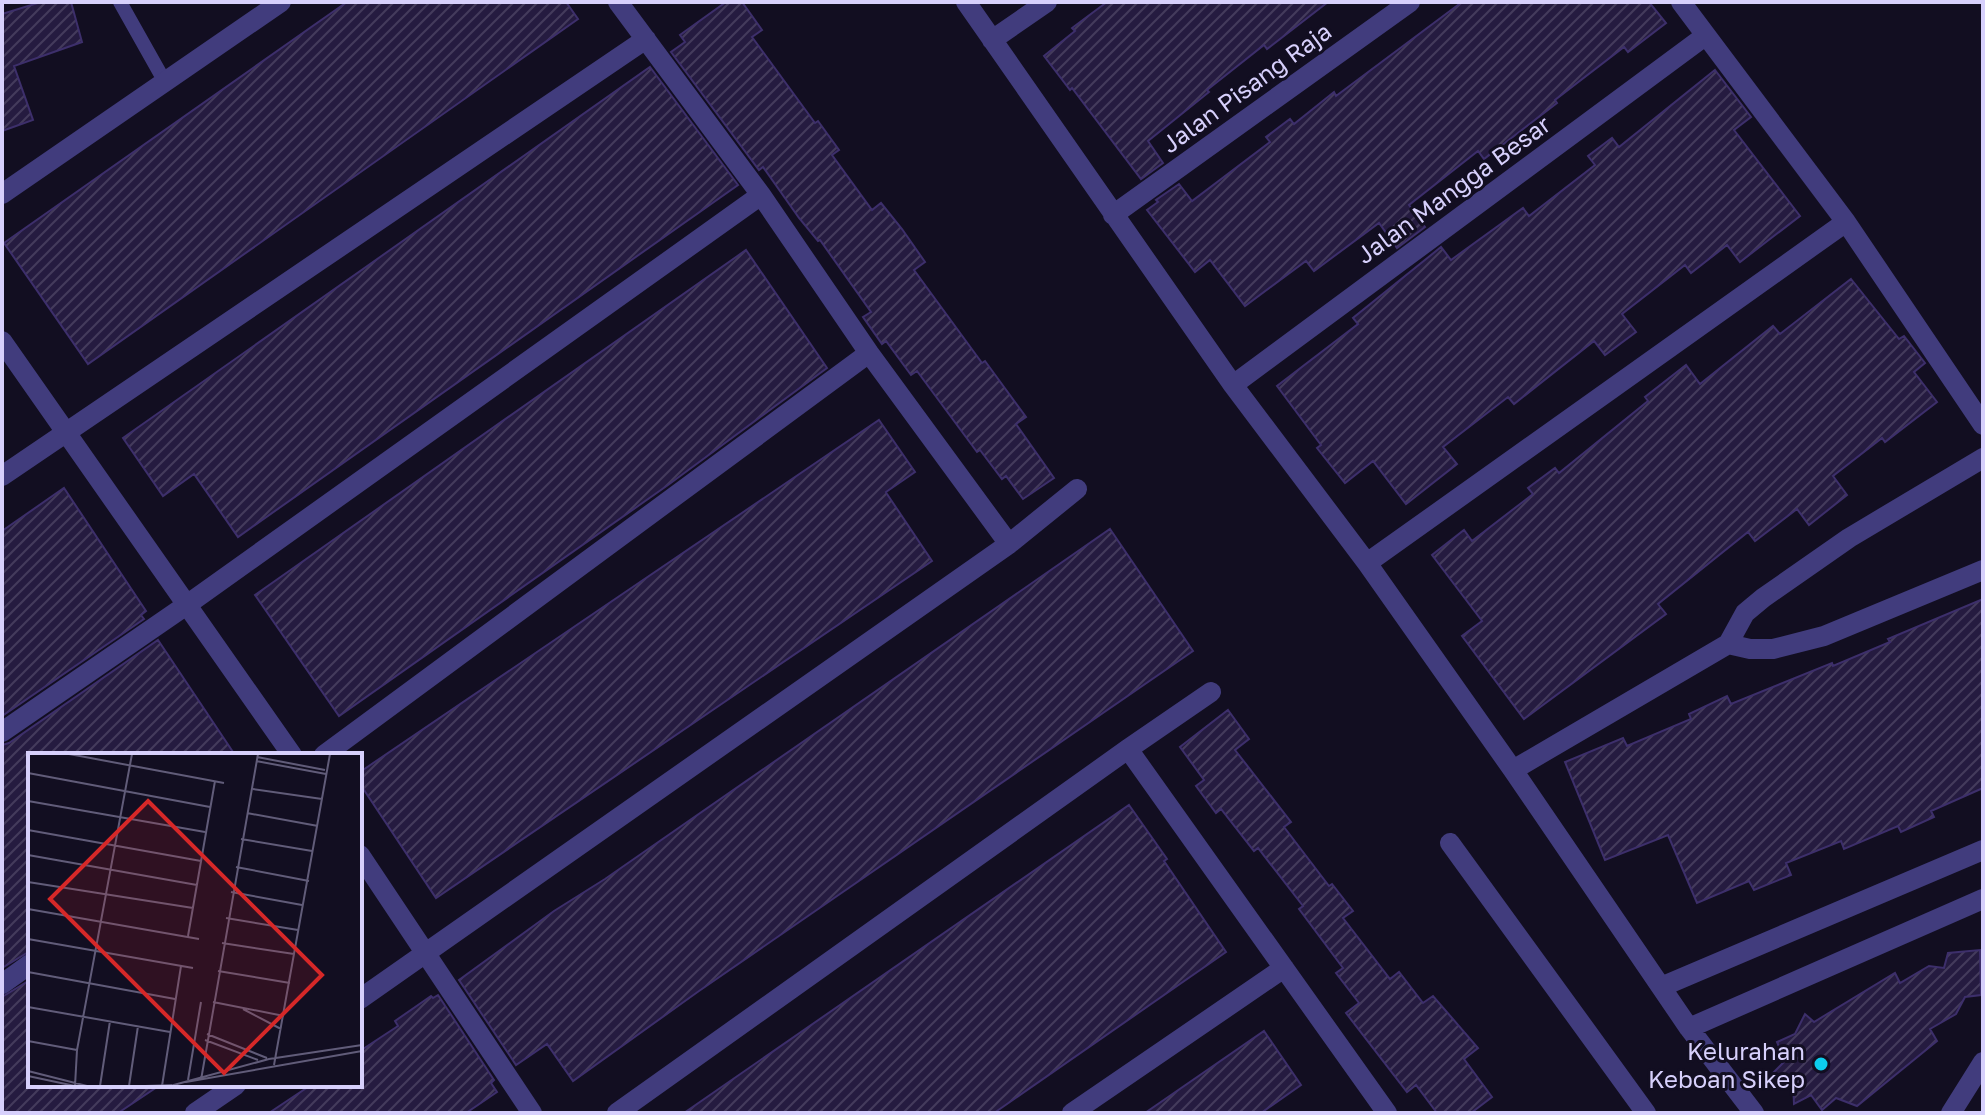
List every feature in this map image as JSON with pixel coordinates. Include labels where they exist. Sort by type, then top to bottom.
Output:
[{"type":"street","points":[[2,194],[281,2]]},
{"type":"street","points":[[618,2],[761,195],[869,353],[1009,544]]},
{"type":"street","points":[[966,2],[1233,385],[1367,563],[1689,1028],[1752,1112]]},
{"type":"street","points":[[992,40],[1047,2]]},
{"type":"street","name":"Jalan Pisang Raja","points":[[1113,215],[1410,2]]},
{"type":"street","points":[[1681,2],[1846,222],[1983,425]]},
{"type":"street","name":"Jalan Mangga Besar","points":[[1233,385],[1705,36]]},
{"type":"street","points":[[2,476],[646,39]]},
{"type":"street","points":[[2,732],[188,604],[761,195]]},
{"type":"street","points":[[1367,563],[1846,222]]},
{"type":"street","points":[[2,341],[291,753]]},
{"type":"street","points":[[327,753],[869,353]]},
{"type":"street","points":[[1513,770],[1728,644],[1745,613],[1763,598],[1849,538],[1983,458]]},
{"type":"street","points":[[362,998],[1009,544],[1077,489]]},
{"type":"street","points":[[1728,644],[1750,649],[1773,649],[1824,636],[1983,570]]},
{"type":"street","points":[[617,1113],[1211,692]]},
{"type":"street","points":[[1128,749],[1387,1113]]},
{"type":"street","points":[[1450,843],[1646,1113]]},
{"type":"street","points":[[1661,987],[1983,850]]},
{"type":"street","points":[[362,858],[532,1113]]},
{"type":"street","points":[[1689,1028],[1983,899]]},
{"type":"street","points":[[2,984],[28,965]]},
{"type":"street","points":[[1072,1113],[1284,968]]},
{"type":"street","points":[[1951,1113],[1983,1062]]},
{"type":"street","points":[[195,1113],[233,1087]]},
{"type":"lane","points":[[120,2],[165,82]]},
{"type":"building","points":[[41,2],[71,2],[82,42],[14,66],[33,120],[2,131],[2,14]]},
{"type":"building","points":[[347,2],[566,2],[578,19],[88,364],[4,243]]},
{"type":"building","points":[[726,2],[742,2],[762,30],[752,37],[815,123],[818,121],[839,150],[832,155],[872,210],[881,203],[902,229],[925,262],[914,270],[1026,417],[1016,424],[1054,478],[1023,499],[1006,476],[1002,479],[980,450],[977,452],[917,371],[911,375],[886,341],[882,344],[863,317],[871,312],[820,240],[799,218],[763,167],[759,170],[671,52],[685,42],[680,35]]},
{"type":"building","points":[[1107,2],[1328,2],[1267,49],[1264,45],[1148,141],[1163,163],[1141,179],[1044,56],[1075,31],[1072,28]]},
{"type":"building","points":[[1462,2],[1649,2],[1666,23],[1628,52],[1624,47],[1484,159],[1478,151],[1409,205],[1425,227],[1397,248],[1379,223],[1314,271],[1306,261],[1245,306],[1210,260],[1195,272],[1147,210],[1158,202],[1156,200],[1179,184],[1192,201],[1270,142],[1266,137],[1290,119],[1294,124],[1334,92],[1336,96]]},
{"type":"building","points":[[650,67],[738,185],[238,537],[194,474],[163,496],[123,438]]},
{"type":"building","points":[[1715,70],[1751,117],[1734,130],[1800,216],[1740,262],[1727,245],[1691,273],[1685,265],[1622,314],[1636,332],[1605,355],[1594,341],[1514,404],[1508,397],[1443,447],[1457,464],[1406,504],[1373,461],[1345,483],[1317,448],[1321,445],[1277,386],[1358,324],[1353,318],[1441,247],[1451,260],[1523,208],[1529,216],[1595,165],[1588,156],[1612,138],[1619,147]]},
{"type":"building","points":[[746,250],[827,368],[668,485],[339,716],[255,595]]},
{"type":"building","points":[[1851,279],[1899,339],[1904,336],[1925,363],[1914,372],[1937,402],[1885,442],[1882,438],[1833,476],[1847,495],[1809,525],[1797,509],[1755,541],[1748,532],[1658,604],[1666,614],[1524,719],[1462,636],[1482,621],[1432,555],[1464,530],[1472,541],[1533,494],[1528,488],[1555,468],[1559,473],[1648,401],[1645,397],[1686,365],[1700,384],[1773,326],[1780,334]]},
{"type":"building","points":[[879,420],[915,472],[886,492],[932,561],[436,898],[362,787],[362,771]]},
{"type":"building","points":[[64,488],[146,611],[141,615],[144,619],[2,716],[2,531]]},
{"type":"building","points":[[1110,529],[1193,651],[573,1081],[547,1044],[516,1065],[459,980],[554,911],[605,879]]},
{"type":"building","points":[[1983,599],[1983,788],[1931,811],[1934,817],[1901,832],[1898,826],[1844,849],[1841,841],[1786,863],[1791,875],[1754,890],[1749,881],[1697,903],[1668,835],[1605,860],[1565,762],[1623,738],[1627,746],[1691,719],[1689,714],[1727,696],[1731,704],[1832,663],[1833,666]]},
{"type":"building","points":[[158,640],[234,753],[28,753],[28,952],[2,968],[2,745]]},
{"type":"building","points":[[1228,710],[1249,739],[1235,750],[1291,822],[1284,827],[1329,886],[1332,884],[1353,911],[1343,918],[1390,979],[1399,972],[1423,1003],[1433,996],[1478,1048],[1464,1059],[1492,1097],[1471,1113],[1437,1113],[1416,1085],[1407,1092],[1346,1013],[1359,1003],[1336,973],[1343,968],[1299,909],[1303,906],[1258,848],[1254,851],[1221,809],[1216,813],[1196,786],[1204,780],[1180,747]]},
{"type":"building","points":[[1129,805],[1226,952],[994,1113],[684,1113]]},
{"type":"building","points":[[1980,950],[1981,995],[1965,997],[1956,1014],[1930,1029],[1937,1041],[1857,1106],[1836,1098],[1822,1110],[1811,1095],[1794,1104],[1793,1082],[1773,1073],[1785,1061],[1777,1042],[1795,1034],[1805,1014],[1814,1022],[1895,973],[1900,983],[1929,966],[1944,968],[1948,953]]},
{"type":"building","points":[[28,981],[28,1087],[157,1087],[118,1113],[2,1113],[2,997]]},
{"type":"building","points":[[438,995],[494,1080],[491,1083],[497,1092],[466,1113],[269,1113],[308,1087],[362,1087],[362,1050],[398,1026],[395,1021],[431,996]]},
{"type":"building","points":[[1264,1031],[1301,1085],[1261,1113],[1145,1113]]},
{"type":"place","name":"Kelurahan Keboan Sikep","points":[[1821,1064]]}]
